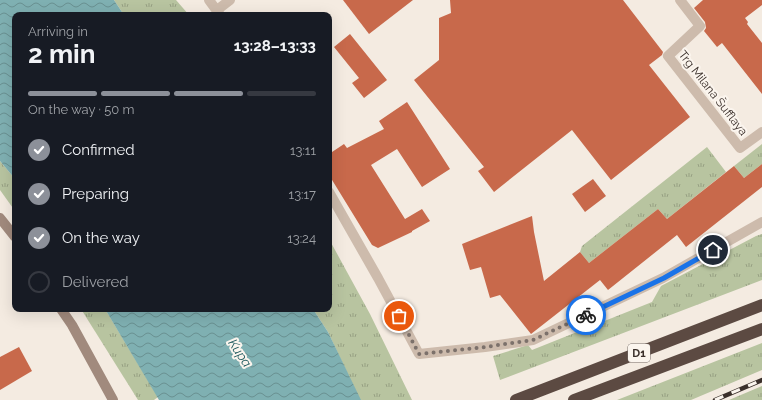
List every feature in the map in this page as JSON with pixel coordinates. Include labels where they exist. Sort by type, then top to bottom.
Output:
[{"type":"highway","name":"D1","points":[[516,400],[762,305]]},
{"type":"highway","name":"D1","points":[[574,400],[762,329]]},
{"type":"street","points":[[209,0],[218,12],[230,0]]},
{"type":"street","name":"Trg Milana Šufflaya","points":[[680,0],[700,26],[668,56],[740,148],[762,132]]},
{"type":"street","points":[[332,197],[419,354],[533,340],[664,278],[762,222]]},
{"type":"street","points":[[0,218],[12,233]]},
{"type":"street","points":[[63,312],[113,400]]},
{"type":"green space","points":[[114,0],[176,0],[186,12],[122,12]]},
{"type":"green space","points":[[762,144],[762,164],[744,178],[734,166]]},
{"type":"green space","points":[[707,147],[726,172],[667,219],[658,209],[589,263],[580,252],[582,246]]},
{"type":"green space","points":[[0,161],[12,175],[12,207],[0,190]]},
{"type":"green space","points":[[762,234],[762,280],[500,380],[493,356],[528,345],[532,350],[652,302],[661,286]]},
{"type":"green space","points":[[332,244],[370,314],[412,400],[360,400],[328,332],[315,312],[332,312]]},
{"type":"green space","points":[[83,312],[107,312],[158,397],[154,400],[138,400]]},
{"type":"green space","points":[[762,343],[762,370],[691,400],[617,400]]},
{"type":"green space","points":[[762,386],[762,400],[729,400]]},
{"type":"water","points":[[0,0],[114,0],[122,12],[12,12],[12,175],[0,161]]},
{"type":"water","name":"Kupa","points":[[107,312],[315,312],[328,332],[361,400],[159,400]]},
{"type":"building","points":[[343,0],[413,0],[369,34]]},
{"type":"building","points":[[450,0],[623,0],[663,52],[662,55],[649,65],[690,117],[611,180],[572,130],[494,192],[478,171],[484,167],[414,80],[439,60],[439,18],[451,13]]},
{"type":"building","points":[[703,0],[762,0],[762,5],[745,18],[748,22],[747,24],[762,43],[762,94],[722,43],[717,47],[704,31],[706,28],[705,22],[694,8]]},
{"type":"building","points":[[350,34],[387,80],[364,98],[352,83],[359,78],[334,47]]},
{"type":"building","points":[[407,102],[450,169],[422,187],[397,149],[371,165],[405,219],[422,209],[430,221],[412,232],[378,248],[372,245],[332,180],[332,152],[344,144],[347,148],[384,129],[379,121]]},
{"type":"building","points":[[762,164],[762,187],[686,247],[677,235],[608,290],[600,280],[531,334],[500,295],[490,298],[481,267],[470,270],[462,244],[532,216],[544,281],[580,252],[589,263],[658,209],[667,219],[734,166],[744,178]]},
{"type":"building","points":[[593,179],[606,196],[585,212],[572,194]]},
{"type":"building","points":[[19,347],[32,371],[0,390],[0,357]]},
{"type":"railway","points":[[715,400],[762,380]]},
{"type":"way so far","points":[[399,316],[419,354],[533,340],[586,315]]},
{"type":"route","points":[[586,315],[664,278],[713,250]]}]
